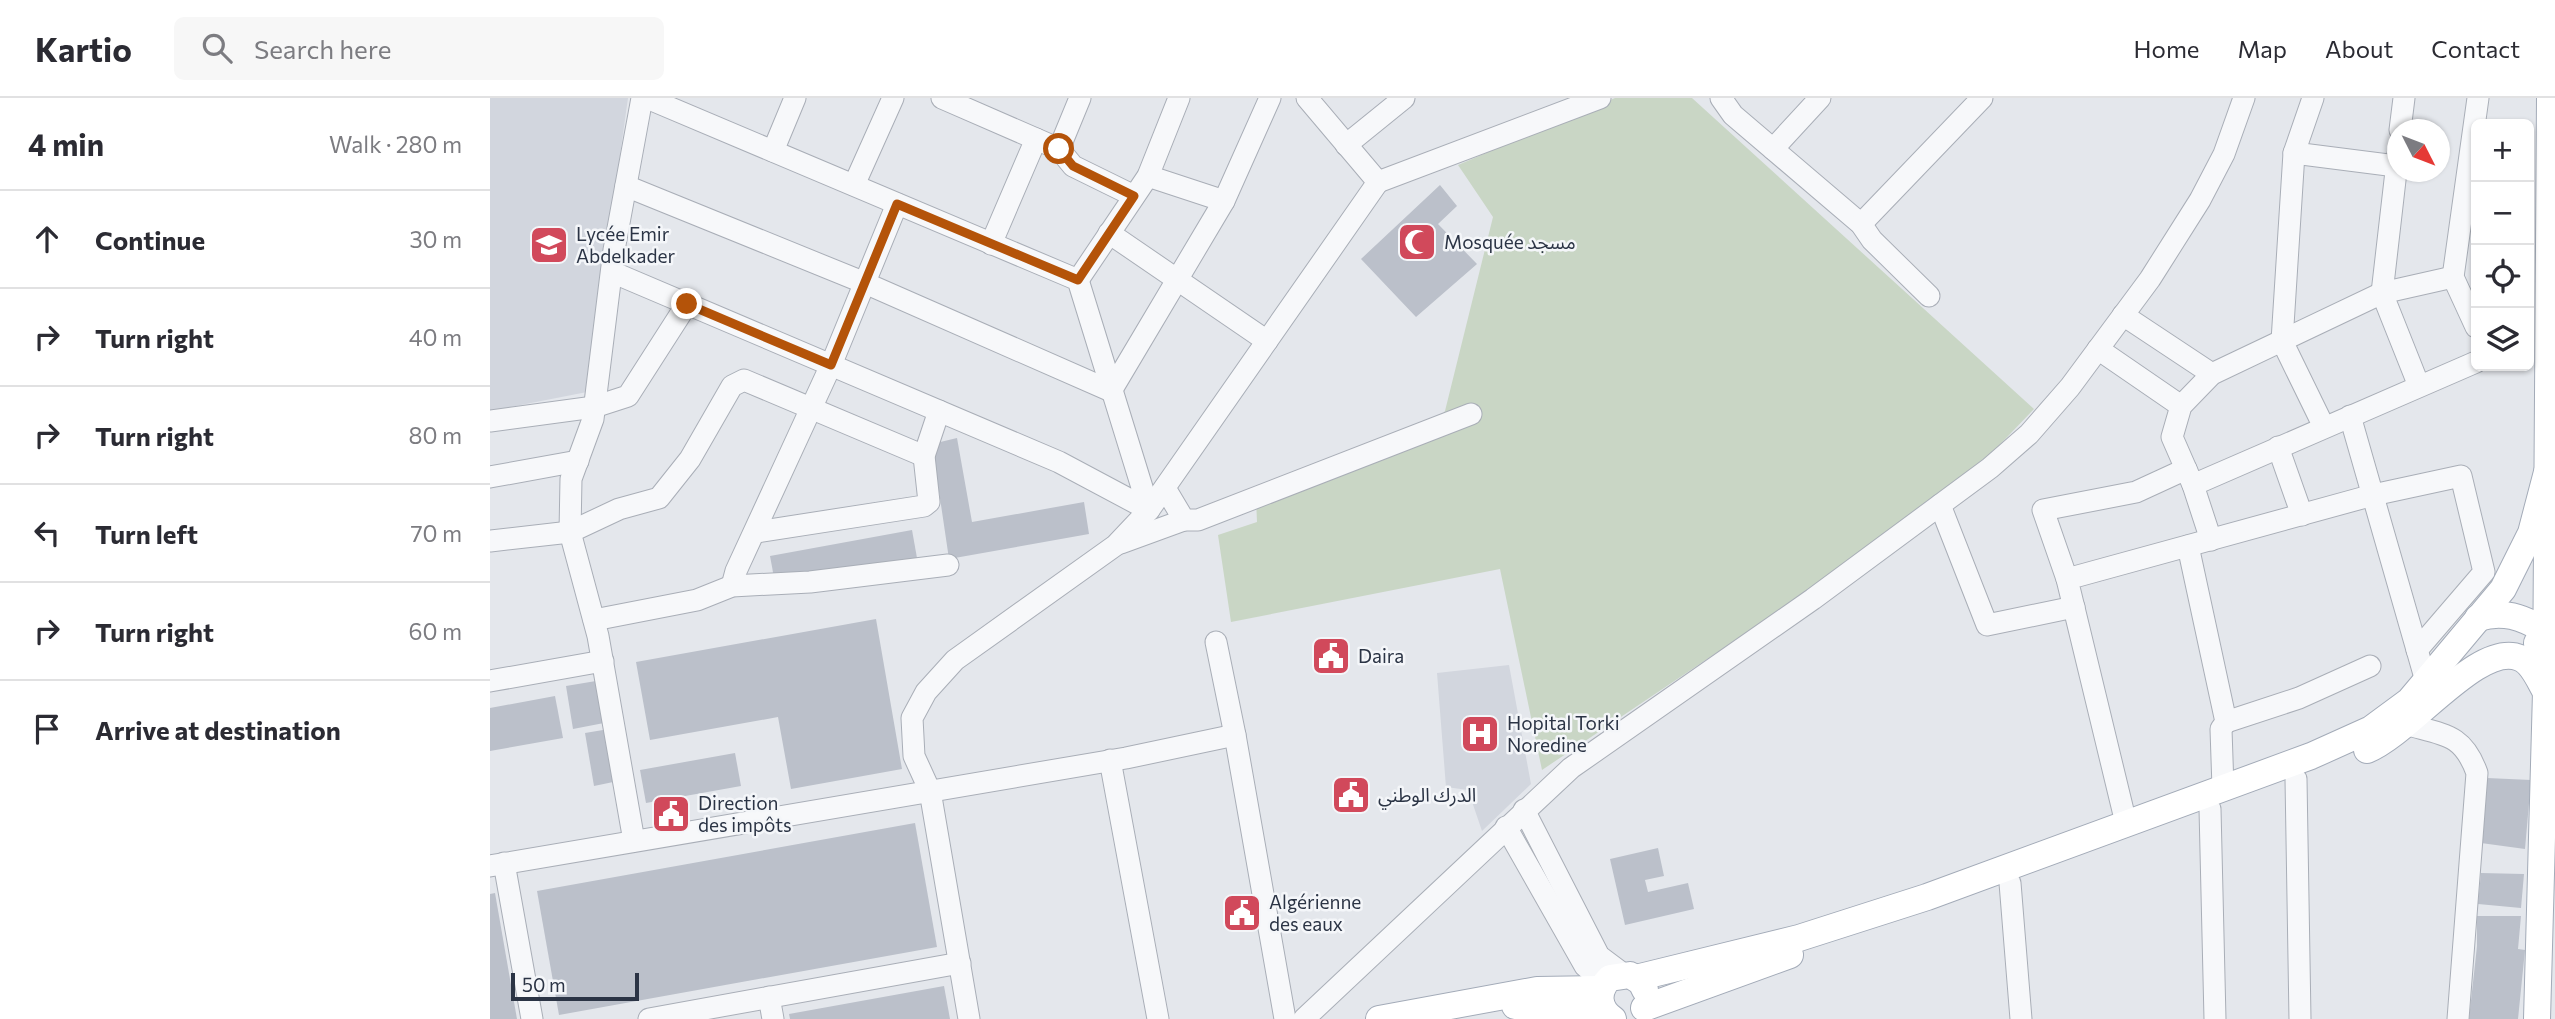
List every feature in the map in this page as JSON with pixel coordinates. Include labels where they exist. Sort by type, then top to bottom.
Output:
[{"type":"main road","points":[[2537,1019],[2546,692],[2544,630],[2552,160],[2550,98]]},
{"type":"main road","points":[[1379,1019],[1486,1002],[1520,1007],[1620,1004],[1777,960],[2010,883],[2216,799],[2371,729],[2409,701],[2503,589],[2531,533],[2547,472]]},
{"type":"main road","points":[[2478,618],[2493,613],[2521,617],[2544,630]]},
{"type":"main road","points":[[2520,657],[2539,641],[2544,630]]},
{"type":"main road","points":[[1620,1004],[1825,930],[1927,897],[2126,823],[2296,779],[2377,746],[2408,725],[2480,662],[2501,654],[2520,657],[2529,664],[2546,692]]},
{"type":"street","points":[[634,841],[603,661],[570,532],[571,479],[594,407],[611,272],[644,98],[1078,280]]},
{"type":"street","points":[[773,151],[794,98]]},
{"type":"street","points":[[854,186],[893,98]]},
{"type":"street","points":[[942,98],[1059,149],[1073,166],[1134,196]]},
{"type":"street","points":[[1059,149],[1080,98]]},
{"type":"street","points":[[1078,280],[1148,176],[1179,98]]},
{"type":"street","points":[[1111,391],[1224,201],[1270,98]]},
{"type":"street","points":[[1307,98],[1378,183]]},
{"type":"street","points":[[1346,145],[1404,98]]},
{"type":"street","points":[[1550,117],[1572,98]]},
{"type":"street","points":[[969,1019],[930,791],[914,755],[912,718],[926,692],[955,660],[1116,545],[1149,510],[1378,183],[1600,98]]},
{"type":"street","points":[[1721,98],[1733,115],[1861,224],[1872,240],[1929,296]]},
{"type":"street","points":[[1773,149],[1820,98]]},
{"type":"street","points":[[1861,224],[1982,98]]},
{"type":"street","points":[[1304,1019],[1571,768],[1813,599],[1940,505],[2029,434],[2098,349],[2200,200],[2224,154],[2244,98]]},
{"type":"street","points":[[2313,98],[2294,153],[2282,341],[2324,428]]},
{"type":"street","points":[[2401,119],[2404,98]]},
{"type":"street","points":[[2471,316],[2453,277],[2478,98]]},
{"type":"street","points":[[991,243],[1036,139]]},
{"type":"street","points":[[2294,153],[2387,159]]},
{"type":"street","points":[[1148,176],[1224,201]]},
{"type":"street","points":[[2395,182],[2382,293],[2419,386]]},
{"type":"street","points":[[626,186],[864,283],[1111,391]]},
{"type":"street","points":[[732,586],[736,571],[831,365],[897,204]]},
{"type":"street","points":[[1110,233],[1267,341]]},
{"type":"street","points":[[611,272],[1059,462],[1149,510]]},
{"type":"street","points":[[2211,540],[2190,477],[2172,437],[2181,406],[2212,374],[2382,293],[2453,277]]},
{"type":"street","points":[[1078,280],[1149,510]]},
{"type":"street","points":[[490,421],[594,407],[620,399],[635,389],[687,304]]},
{"type":"street","points":[[2123,314],[2212,374]]},
{"type":"street","points":[[2098,349],[2181,406]]},
{"type":"street","points":[[2126,823],[2067,579],[2043,510],[2136,492],[2190,477],[2278,447],[2471,364]]},
{"type":"street","points":[[490,541],[570,532],[619,509],[659,498],[691,459],[738,381],[751,382],[924,456]]},
{"type":"street","points":[[756,532],[924,506],[929,502],[924,456],[939,411]]},
{"type":"street","points":[[1116,545],[1184,520],[1198,520],[1471,414]]},
{"type":"street","points":[[2350,416],[2426,681]]},
{"type":"street","points":[[2278,447],[2302,515]]},
{"type":"street","points":[[490,477],[578,461]]},
{"type":"street","points":[[2067,579],[2373,495],[2461,476],[2484,572],[2417,650]]},
{"type":"street","points":[[1165,488],[1184,520]]},
{"type":"street","points":[[1940,505],[1987,625],[2074,607]]},
{"type":"street","points":[[2188,546],[2226,722]]},
{"type":"street","points":[[594,620],[697,600],[732,586],[810,582],[948,565]]},
{"type":"street","points":[[1216,642],[1285,1019]]},
{"type":"street","points":[[490,681],[603,661]]},
{"type":"street","points":[[2215,1019],[2216,799],[2221,729],[2226,722],[2299,698],[2370,666]]},
{"type":"street","points":[[2408,725],[2447,736],[2469,750],[2477,773],[2458,1019]]},
{"type":"street","points":[[532,1019],[497,865],[1110,760],[1235,735]]},
{"type":"street","points":[[1110,760],[1158,1019]]},
{"type":"street","points":[[2296,779],[2300,1019]]},
{"type":"street","points":[[1524,810],[1599,956],[1620,1004]]},
{"type":"street","points":[[1506,827],[1585,966],[1620,1004]]},
{"type":"street","points":[[2010,883],[2021,1019]]},
{"type":"street","points":[[649,1019],[960,964]]},
{"type":"street","points":[[769,997],[774,1019]]},
{"type":"shaded area","name":"Lycée Emir Abdelkader","points":[[490,98],[628,98],[587,392],[490,411]]},
{"type":"shaded area","points":[[1509,665],[1531,784],[1482,831],[1468,790],[1446,787],[1437,673]]},
{"type":"green space","points":[[1615,98],[1692,98],[2034,409],[1987,458],[1814,587],[1542,770],[1500,569],[1231,622],[1218,535],[1257,522],[1256,499],[1431,428],[1445,411],[1493,217],[1458,165]]},
{"type":"building","name":"Mosquée مسجد","points":[[1440,185],[1457,206],[1438,224],[1477,264],[1416,317],[1361,259]]},
{"type":"building","points":[[957,438],[972,522],[1084,502],[1089,534],[949,559],[932,444]]},
{"type":"building","points":[[912,530],[917,558],[775,583],[770,556]]},
{"type":"building","points":[[876,619],[902,769],[791,789],[778,717],[650,740],[636,662]]},
{"type":"building","points":[[596,681],[604,723],[573,729],[566,686]]},
{"type":"building","points":[[555,696],[563,738],[490,751],[490,708]]},
{"type":"building","points":[[609,729],[618,781],[594,786],[585,733]]},
{"type":"building","points":[[735,753],[741,786],[646,803],[640,770]]},
{"type":"building","points":[[2487,778],[2531,780],[2525,849],[2481,843]]},
{"type":"building","points":[[915,823],[937,947],[559,1015],[537,891]]},
{"type":"building","points":[[1658,848],[1664,876],[1645,880],[1648,892],[1688,883],[1694,909],[1625,925],[1610,859]]},
{"type":"building","points":[[2481,873],[2524,874],[2521,908],[2478,904]]},
{"type":"building","points":[[495,893],[517,1019],[490,1019],[490,894]]},
{"type":"building","points":[[2477,916],[2521,916],[2518,949],[2525,950],[2518,1019],[2469,1019],[2477,946]]},
{"type":"building","points":[[944,986],[950,1019],[790,1019],[789,1014]]},
{"type":"place","name":"Mosquée مسجد","points":[[1417,242]]},
{"type":"place","name":"Lycée Emir Abdelkader","points":[[549,245]]},
{"type":"place","name":"Daira","points":[[1331,656]]},
{"type":"place","name":"Hopital Torki Noredine","points":[[1480,734]]},
{"type":"place","name":"الدرك الوطني","points":[[1351,795]]},
{"type":"place","name":"Direction des impôts","points":[[671,814]]},
{"type":"place","name":"Algérienne des eaux","points":[[1242,913]]},
{"type":"route","points":[[687,304],[831,365],[897,204],[1078,280],[1134,196],[1073,166],[1059,149]]}]
